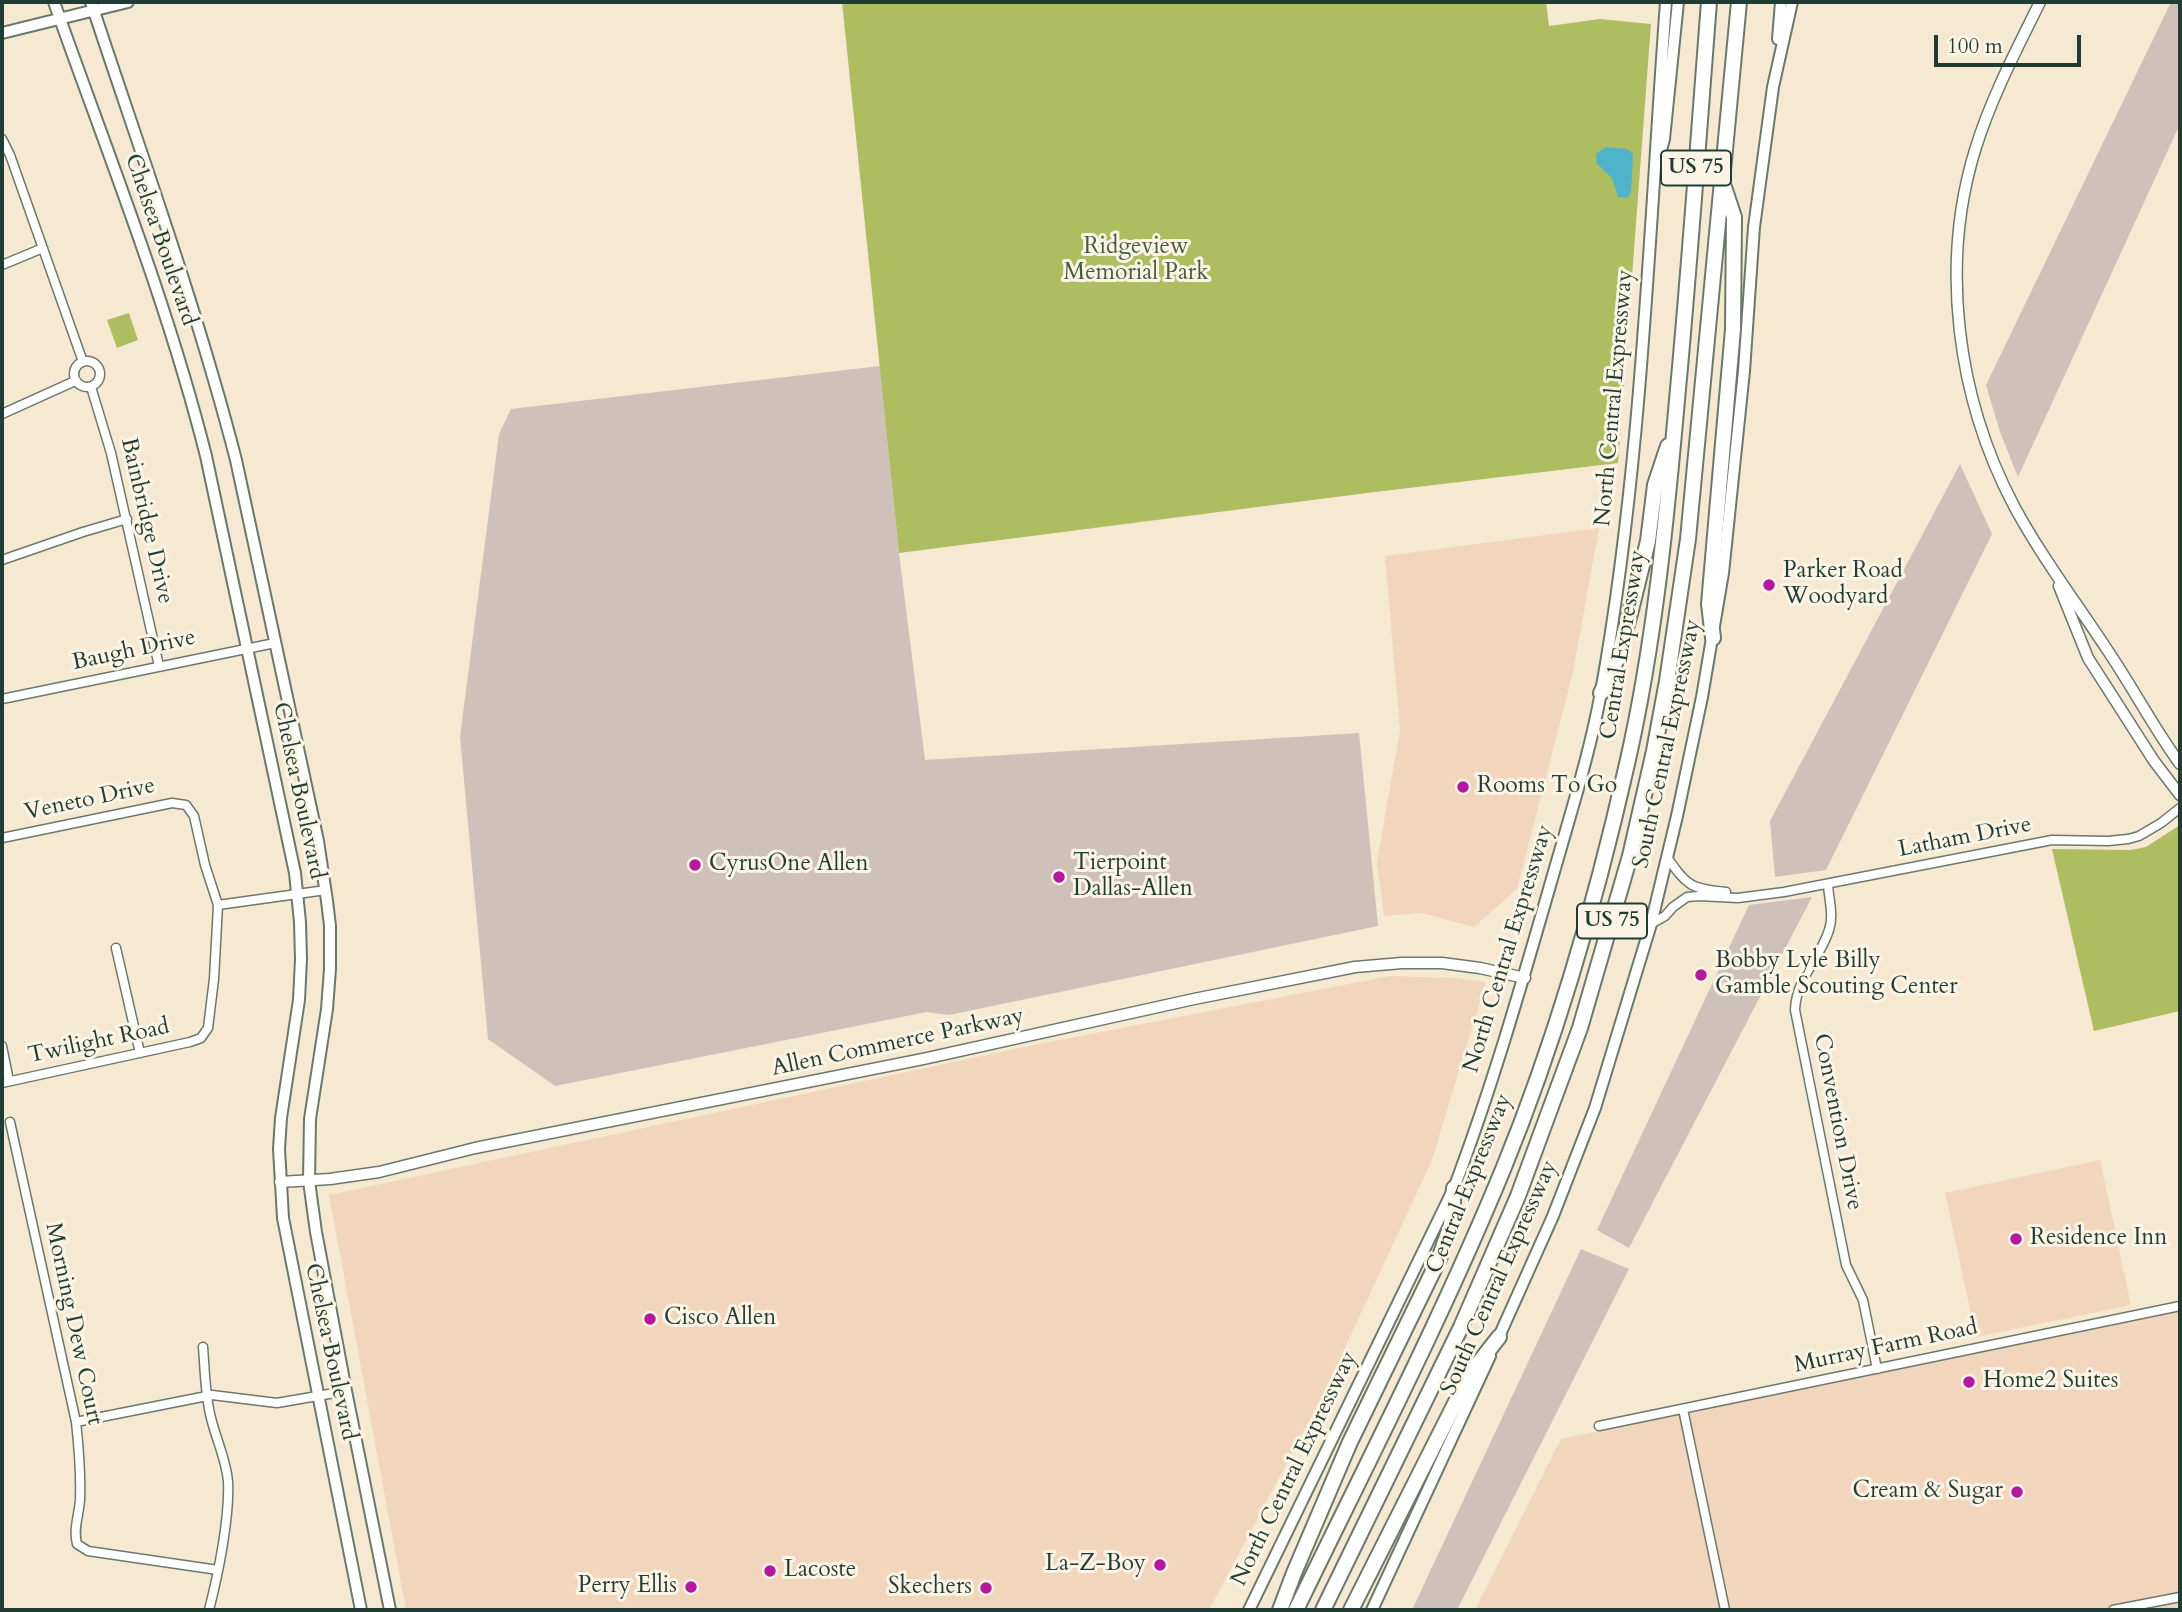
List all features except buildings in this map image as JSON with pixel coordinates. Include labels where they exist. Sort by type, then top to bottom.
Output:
[{"type":"highway","name":"Central Expressway","points":[[1296,1610],[1435,1326],[1479,1228],[1525,1111],[1563,1002],[1599,876],[1636,717],[1661,558],[1675,421],[1709,2]]},
{"type":"highway","name":"Central Expressway","points":[[1323,1610],[1496,1251],[1561,1084],[1611,925],[1654,751],[1678,611],[1695,480],[1739,2]]},
{"type":"highway","points":[[1713,638],[1709,604],[1733,329],[1734,217],[1722,182]]},
{"type":"highway","points":[[1601,693],[1618,657],[1628,622],[1648,541],[1656,485],[1675,421]]},
{"type":"highway","points":[[1280,1610],[1350,1442],[1439,1259],[1451,1225],[1454,1188]]},
{"type":"highway","points":[[1351,1610],[1470,1374],[1499,1337]]},
{"type":"main road","name":"Chelsea Boulevard","points":[[54,2],[137,232],[206,456],[298,894],[301,973],[282,1102],[279,1149],[282,1218],[361,1610]]},
{"type":"main road","points":[[2,33],[60,19],[92,6],[128,2]]},
{"type":"main road","name":"North Central Expressway","points":[[1250,1610],[1454,1188],[1525,978],[1576,798],[1601,693],[1633,458],[1666,2]]},
{"type":"main road","points":[[1654,184],[1664,139],[1678,2]]},
{"type":"main road","points":[[1773,87],[1781,2]]},
{"type":"main road","name":"South Central Expressway","points":[[1372,1610],[1553,1216],[1595,1108],[1651,924],[1713,638],[1730,516],[1754,227],[1773,87],[1792,2]]},
{"type":"main road","name":"Chelsea Boulevard","points":[[92,6],[222,406],[236,460],[317,841],[326,890],[331,960],[327,1009],[310,1119],[309,1181],[346,1391],[390,1610]]},
{"type":"street","points":[[2040,2],[1999,87],[1976,147],[1966,187],[1959,231],[1956,291],[1962,345],[1977,415],[2007,491],[2052,569],[2180,764]]},
{"type":"street","name":"Bainbridge Drive","points":[[2,139],[83,362],[92,362],[100,371],[99,380],[91,387],[111,453],[159,666]]},
{"type":"street","points":[[2,265],[43,248]]},
{"type":"street","points":[[75,381],[74,371],[79,363],[83,362]]},
{"type":"street","points":[[75,381],[84,387],[91,387]]},
{"type":"street","points":[[2,414],[75,381]]},
{"type":"street","points":[[2,560],[127,519]]},
{"type":"street","points":[[2052,569],[2088,657],[2154,761],[2180,795]]},
{"type":"street","name":"Baugh Drive","points":[[2,699],[275,643]]},
{"type":"street","name":"Veneto Drive","points":[[2,838],[172,803],[186,805],[195,819],[205,865],[218,905]]},
{"type":"street","name":"Latham Drive","points":[[1651,924],[1687,897],[1738,898],[1828,885],[2052,840],[2128,839],[2150,830],[2180,808]]},
{"type":"street","name":"Latham Drive","points":[[1667,857],[1684,881],[1692,886],[1710,891],[1750,895]]},
{"type":"street","name":"Convention Drive","points":[[1828,885],[1832,917],[1829,930],[1797,989],[1795,1010],[1846,1265],[1863,1300],[1877,1369]]},
{"type":"street","points":[[218,905],[326,890]]},
{"type":"street","name":"Twilight Road","points":[[5,1082],[196,1040],[203,1035],[208,1028],[214,979],[218,905]]},
{"type":"street","points":[[117,948],[140,1053]]},
{"type":"street","name":"Allen Commerce Parkway","points":[[280,1182],[309,1181],[393,1169],[475,1148],[909,1062],[1346,968],[1442,963],[1525,978]]},
{"type":"street","points":[[2,1046],[5,1082]]},
{"type":"street","name":"Morning Dew Court","points":[[10,1122],[76,1422],[81,1460],[80,1503],[74,1535],[77,1544],[88,1551],[218,1570]]},
{"type":"street","name":"Murray Farm Road","points":[[1599,1426],[2180,1306]]},
{"type":"street","points":[[203,1348],[209,1411],[225,1463],[228,1484],[218,1570],[209,1610]]},
{"type":"street","points":[[76,1422],[208,1396],[225,1395],[277,1403],[346,1391]]},
{"type":"street","points":[[1683,1409],[1725,1610]]},
{"type":"street","points":[[2113,1610],[2180,1597]]},
{"type":"shaded area","points":[[2171,2],[2180,2],[2180,124],[2018,477],[2000,432],[1986,385]]},
{"type":"shaded area","points":[[880,366],[899,553],[925,760],[1359,733],[1378,926],[949,1015],[927,1012],[555,1086],[488,1039],[460,737],[499,434],[511,409]]},
{"type":"shaded area","points":[[1960,464],[1992,534],[1826,870],[1775,877],[1770,821]]},
{"type":"shaded area","points":[[1599,528],[1573,672],[1517,889],[1474,927],[1422,913],[1384,916],[1377,863],[1400,730],[1385,556]]},
{"type":"shaded area","points":[[1812,897],[1629,1248],[1597,1230],[1749,905]]},
{"type":"shaded area","points":[[1390,976],[1486,982],[1432,1160],[1324,1393],[1209,1610],[406,1610],[329,1195],[1024,1047]]},
{"type":"shaded area","points":[[2100,1160],[2131,1305],[1976,1337],[1945,1193]]},
{"type":"shaded area","points":[[1581,1249],[1629,1269],[1457,1610],[1412,1610]]},
{"type":"shaded area","points":[[2180,1310],[2180,1610],[1475,1610],[1561,1439]]},
{"type":"green space","name":"Ridgeview Memorial Park","points":[[842,2],[1546,2],[1549,26],[1600,19],[1651,24],[1618,463],[899,553]]},
{"type":"green space","points":[[129,313],[138,340],[117,348],[107,320]]},
{"type":"green space","points":[[2180,825],[2180,1011],[2094,1031],[2052,849],[2131,850],[2146,847]]},
{"type":"water","points":[[1606,147],[1627,149],[1633,154],[1631,192],[1627,198],[1618,197],[1612,178],[1597,164],[1596,154]]},
{"type":"place","name":"Parker Road Woodyard","points":[[1769,585]]},
{"type":"place","name":"Rooms To Go","points":[[1463,787]]},
{"type":"place","name":"CyrusOne Allen","points":[[695,865]]},
{"type":"place","name":"Tierpoint Dallas-Allen","points":[[1059,877]]},
{"type":"place","name":"Bobby Lyle Billy Gamble Scouting Center","points":[[1701,975]]},
{"type":"place","name":"Residence Inn","points":[[2016,1239]]},
{"type":"place","name":"Cisco Allen","points":[[650,1319]]},
{"type":"place","name":"Home2 Suites","points":[[1969,1382]]},
{"type":"place","name":"Cream & Sugar","points":[[2017,1492]]},
{"type":"place","name":"La-Z-Boy","points":[[1160,1565]]},
{"type":"place","name":"Lacoste","points":[[770,1571]]},
{"type":"place","name":"Perry Ellis","points":[[691,1587]]},
{"type":"place","name":"Skechers","points":[[986,1588]]}]
